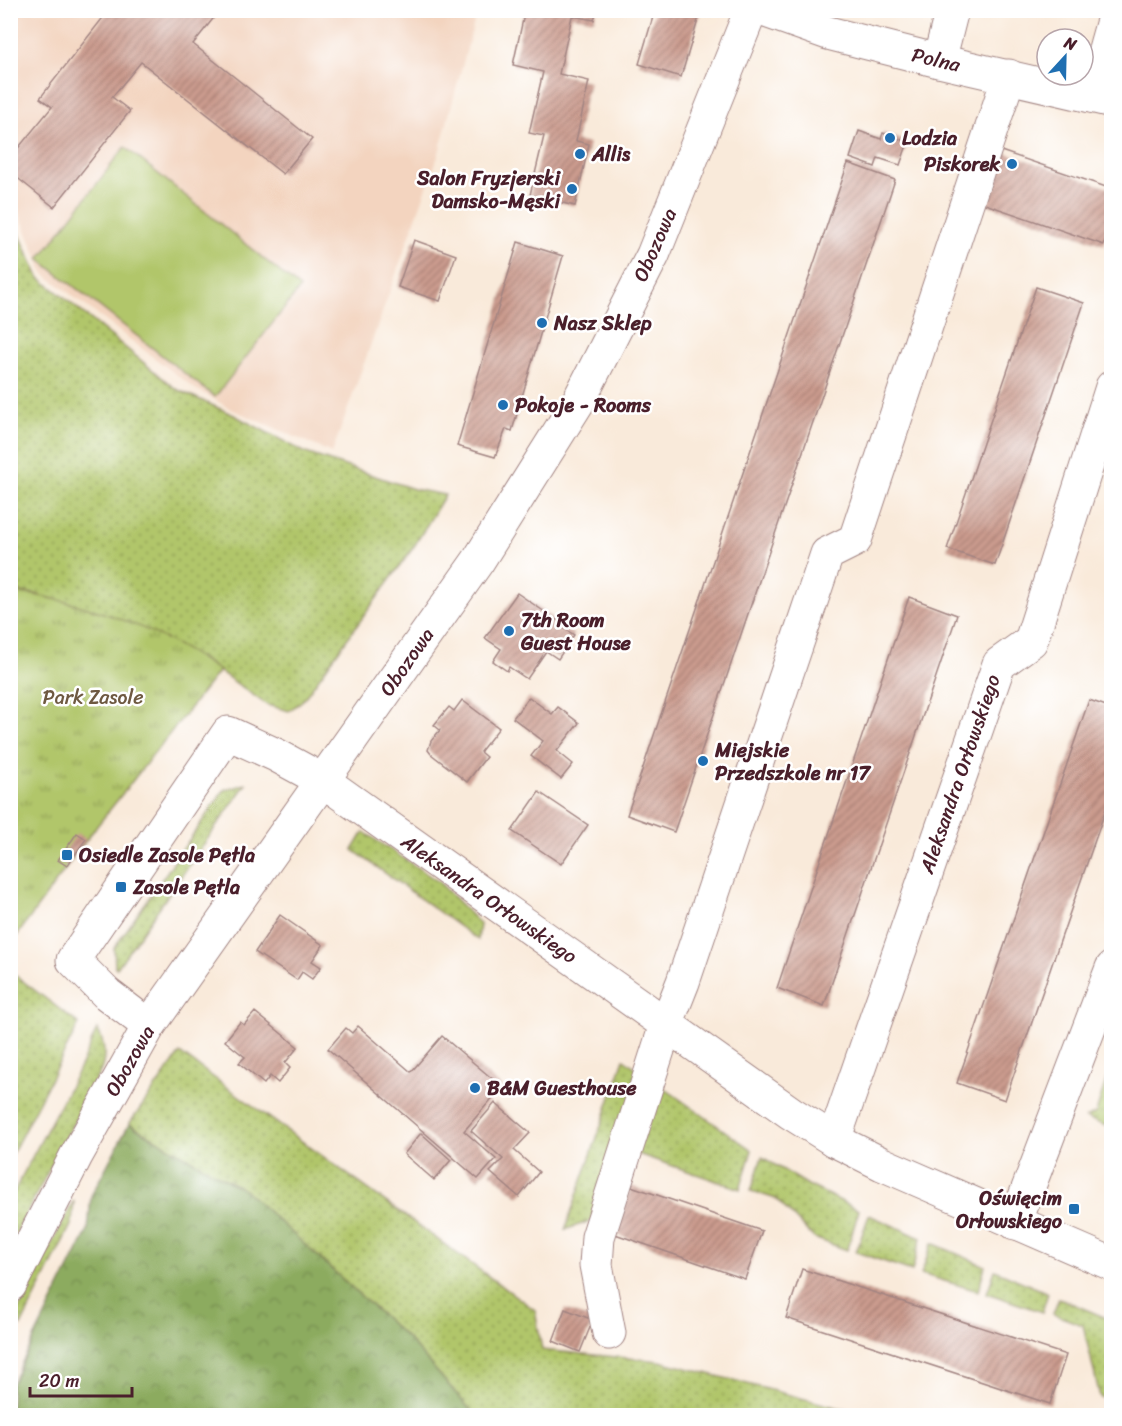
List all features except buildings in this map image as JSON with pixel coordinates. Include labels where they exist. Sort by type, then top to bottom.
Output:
[{"type":"street","name":"Obozowa","points":[[10,1285],[76,1156],[149,1026],[478,561],[578,402],[653,255],[751,10]]},
{"type":"street","name":"Polna","points":[[763,10],[828,33],[1102,98]]},
{"type":"street","points":[[939,61],[952,10]]},
{"type":"street","points":[[1102,98],[1112,24]]},
{"type":"street","points":[[609,1333],[596,1265],[598,1237],[666,1025],[827,554],[855,540],[1009,76]]},
{"type":"street","name":"Aleksandra Orłowskiego","points":[[834,1140],[999,664],[1031,641],[1112,387]]},
{"type":"street","name":"Aleksandra Orłowskiego","points":[[149,1026],[107,994],[73,960],[228,733],[322,780],[791,1113],[834,1140],[882,1164],[1112,1264]]},
{"type":"street","points":[[1015,1223],[1112,968]]},
{"type":"shaded area","points":[[11,11],[477,11],[438,156],[332,453],[231,409],[194,388],[44,274],[11,194]]},
{"type":"green space","points":[[125,147],[300,288],[215,397],[39,259]]},
{"type":"green space","points":[[10,214],[39,277],[176,389],[234,415],[306,453],[414,489],[445,495],[413,548],[303,700],[289,711],[267,705],[202,659],[36,594],[11,591]]},
{"type":"green space","name":"Park Zasole","points":[[11,591],[93,609],[146,629],[219,671],[90,835],[11,944]]},
{"type":"green space","points":[[246,784],[117,968],[115,967],[114,948],[224,790]]},
{"type":"green space","points":[[364,832],[439,882],[480,924],[478,940],[353,850]]},
{"type":"green space","points":[[11,972],[79,1024],[11,1156]]},
{"type":"green space","points":[[97,1029],[104,1048],[102,1068],[11,1243],[11,1197],[81,1065]]},
{"type":"green space","points":[[180,1053],[535,1310],[542,1350],[660,1361],[866,1415],[475,1415],[408,1339],[246,1191],[129,1124]]},
{"type":"green space","points":[[624,1059],[640,1071],[593,1220],[565,1230]]},
{"type":"green space","points":[[1111,1065],[1112,1128],[1086,1118],[1096,1113]]},
{"type":"green space","points":[[654,1081],[752,1150],[740,1189],[632,1152]]},
{"type":"green space","points":[[129,1124],[246,1191],[408,1339],[475,1415],[11,1415],[11,1385],[88,1230],[91,1196]]},
{"type":"green space","points":[[762,1157],[808,1185],[859,1210],[847,1250],[814,1238],[776,1199],[751,1191]]},
{"type":"green space","points":[[74,1200],[72,1223],[21,1326],[14,1320],[15,1316]]},
{"type":"green space","points":[[869,1215],[921,1238],[912,1271],[856,1252]]},
{"type":"green space","points":[[932,1243],[985,1266],[978,1291],[921,1274]]},
{"type":"green space","points":[[995,1270],[1048,1293],[1042,1312],[987,1293]]},
{"type":"green space","points":[[1059,1298],[1111,1320],[1111,1400],[1100,1397],[1083,1325],[1053,1314]]},
{"type":"place","name":"Lodzia","points":[[890,138]]},
{"type":"place","name":"Allis","points":[[580,154]]},
{"type":"place","name":"Piskorek","points":[[1012,164]]},
{"type":"place","name":"Salon Fryzjerski Damsko-Męski","points":[[572,189]]},
{"type":"place","name":"Nasz Sklep","points":[[542,323]]},
{"type":"place","name":"Pokoje - Rooms","points":[[503,405]]},
{"type":"place","name":"7th Room Guest House","points":[[509,631]]},
{"type":"place","name":"Miejskie Przedszkole nr 17","points":[[703,761]]},
{"type":"place","name":"Osiedle Zasole Pętla","points":[[67,855]]},
{"type":"place","name":"Zasole Pętla","points":[[121,887]]},
{"type":"place","name":"B&M Guesthouse","points":[[475,1088]]},
{"type":"place","name":"Oświęcim Orłowskiego","points":[[1074,1209]]}]
